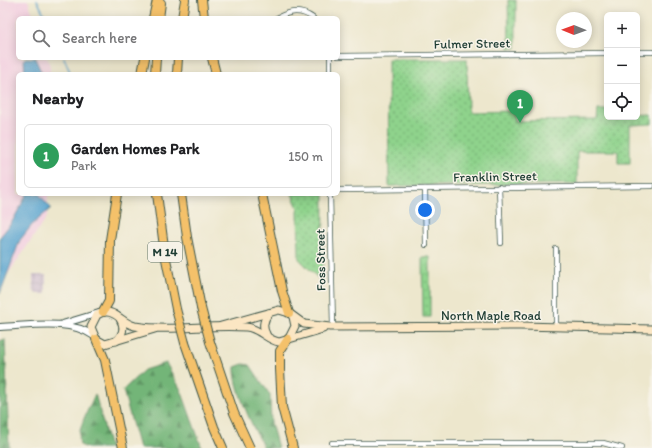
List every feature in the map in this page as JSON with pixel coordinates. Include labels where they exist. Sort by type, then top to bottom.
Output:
[{"type":"highway","points":[[153,16],[157,0]]},
{"type":"highway","points":[[159,16],[161,0]]},
{"type":"highway","points":[[182,16],[185,0]]},
{"type":"highway","points":[[202,0],[204,16]]},
{"type":"highway","points":[[142,72],[145,60]]},
{"type":"highway","points":[[155,72],[156,60]]},
{"type":"highway","points":[[177,72],[178,60]]},
{"type":"highway","points":[[212,60],[216,72]]},
{"type":"highway","points":[[102,313],[109,301],[110,246],[117,196]]},
{"type":"highway","name":"M 14","points":[[157,196],[165,254],[176,309],[214,427],[224,448]]},
{"type":"highway","name":"M 14","points":[[181,196],[189,250],[201,308],[210,342],[234,413],[250,448]]},
{"type":"highway","points":[[262,196],[282,291],[291,315]]},
{"type":"highway","points":[[95,337],[105,360],[123,448]]},
{"type":"highway","points":[[288,339],[280,351],[280,369],[282,407],[293,448]]},
{"type":"main road","name":"North Maple Road","points":[[221,326],[279,310],[308,325],[331,327],[556,327],[652,329]]},
{"type":"main road","points":[[112,312],[120,318],[123,328],[120,338],[116,341],[105,344],[95,337],[92,323],[102,313],[112,312]]},
{"type":"main road","points":[[267,336],[264,332],[264,322],[269,313]]},
{"type":"main road","points":[[288,339],[294,331],[291,315]]},
{"type":"main road","name":"North Maple Road","points":[[120,318],[133,326],[158,328],[221,326],[248,327],[279,342],[331,327]]},
{"type":"main road","name":"North Maple Road","points":[[116,341],[158,328]]},
{"type":"street","points":[[280,16],[287,12],[299,11],[311,16]]},
{"type":"street","points":[[640,52],[652,52]]},
{"type":"street","name":"Fulmer Street","points":[[340,56],[604,53]]},
{"type":"street","points":[[330,60],[330,72]]},
{"type":"street","name":"Franklin Street","points":[[340,190],[652,186]]},
{"type":"street","points":[[499,187],[501,244]]},
{"type":"street","points":[[425,188],[426,245]]},
{"type":"street","name":"Foss Street","points":[[330,196],[331,327]]},
{"type":"street","points":[[556,249],[556,327]]},
{"type":"street","points":[[60,325],[102,313]]},
{"type":"street","points":[[0,327],[60,325],[84,330],[95,337]]},
{"type":"street","points":[[332,443],[352,446],[603,443],[622,448]]},
{"type":"shaded area","points":[[0,0],[28,0],[33,16],[16,16],[16,60],[48,60],[50,72],[16,72],[16,196],[48,196],[47,217],[0,286]]},
{"type":"shaded area","points":[[33,275],[46,275],[46,294],[36,294],[33,289]]},
{"type":"green space","points":[[508,0],[516,0],[516,48],[509,48]]},
{"type":"green space","points":[[388,59],[467,59],[468,112],[514,111],[515,121],[597,120],[598,110],[604,110],[604,120],[640,120],[640,116],[652,115],[652,124],[630,125],[630,163],[618,163],[618,151],[577,151],[577,184],[389,186]]},
{"type":"green space","points":[[293,196],[324,196],[323,283],[299,259],[298,208]]},
{"type":"green space","points":[[422,257],[430,257],[430,317],[423,317]]},
{"type":"green space","points":[[5,339],[9,448],[0,448],[0,341]]},
{"type":"green space","points":[[166,363],[181,390],[202,448],[139,448],[123,390],[144,370]]},
{"type":"green space","points":[[243,364],[250,365],[270,395],[271,423],[278,448],[264,448],[245,408],[238,386],[235,367]]},
{"type":"green space","points":[[95,394],[110,448],[88,448],[80,445],[79,439],[81,426]]},
{"type":"water","points":[[24,60],[36,60],[41,72],[25,72]]},
{"type":"water","points":[[26,196],[41,196],[51,208],[32,225],[20,240],[0,294],[0,237],[12,222]]},
{"type":"waterway","points":[[37,0],[45,16]]},
{"type":"waterway","points":[[65,60],[70,72]]},
{"type":"place","name":"Garden Homes Park","points":[[520,123]]}]
